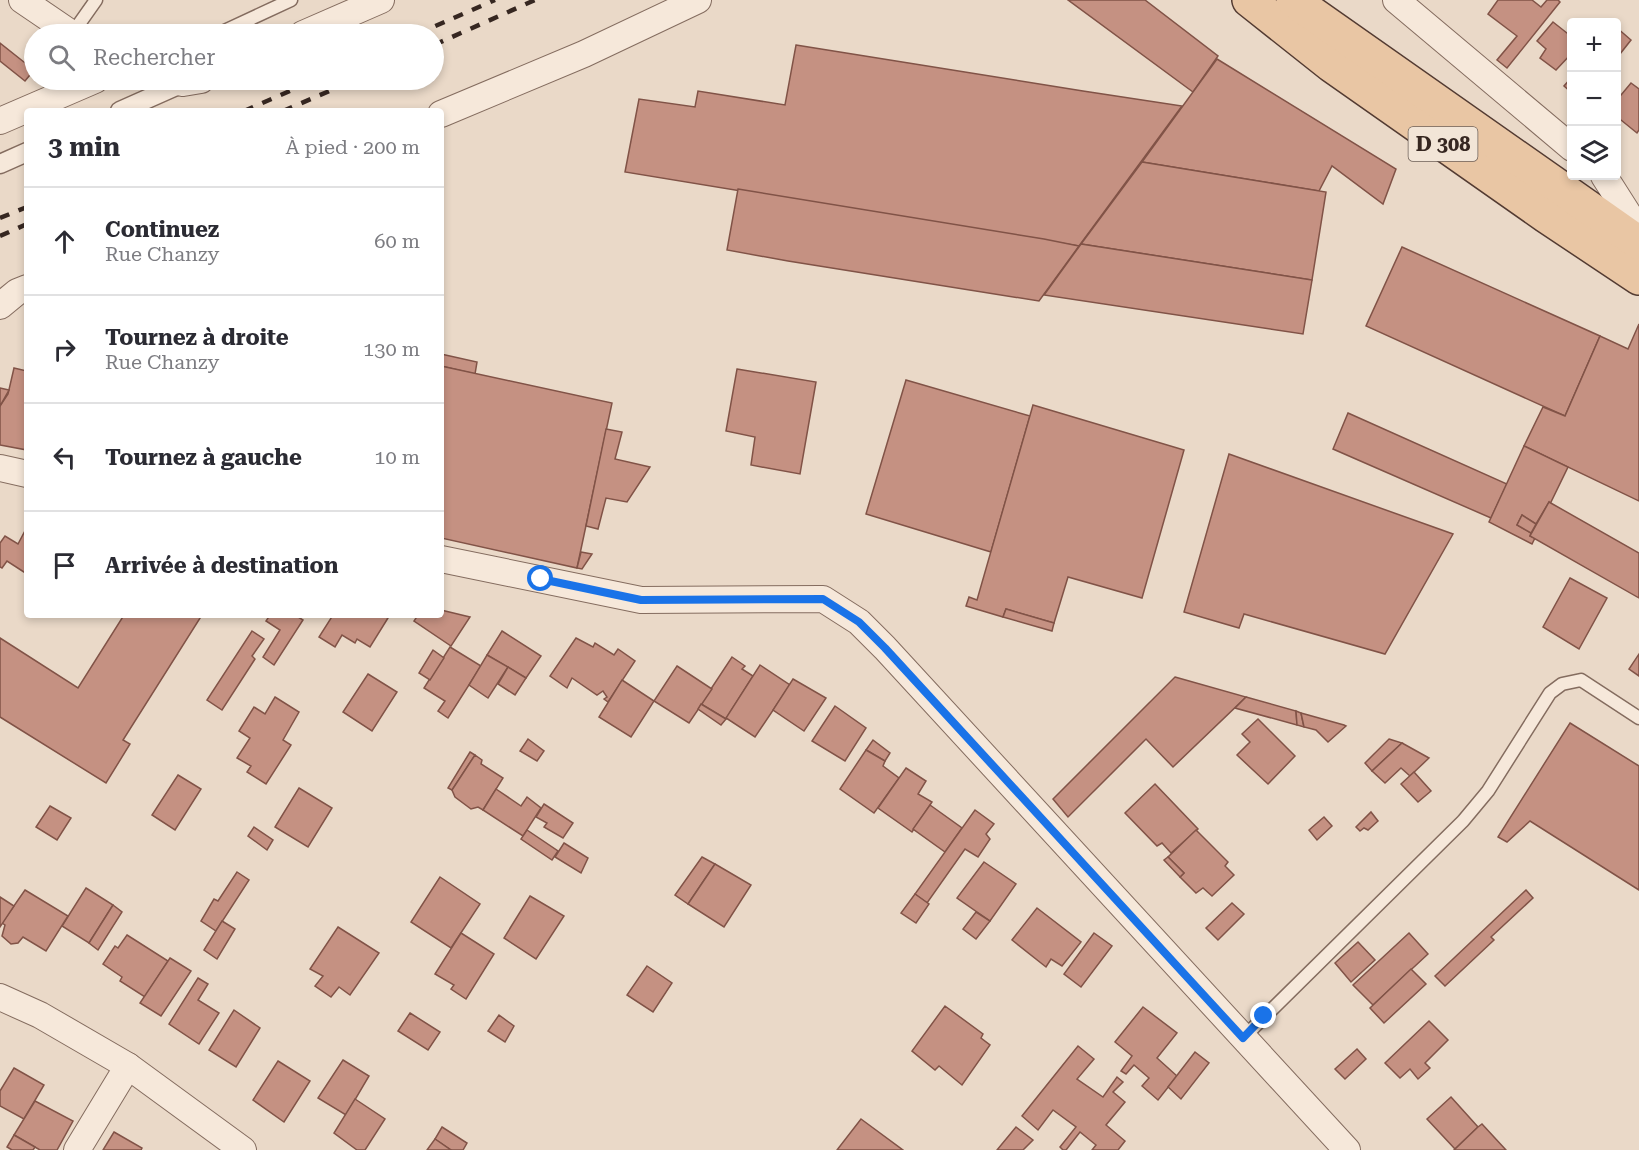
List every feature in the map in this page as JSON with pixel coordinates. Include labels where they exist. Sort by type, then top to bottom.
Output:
[{"type":"main road","name":"D 308","points":[[1293,0],[1639,243]]},
{"type":"main road","name":"D 308","points":[[1251,1],[1331,65],[1545,216],[1639,278]]},
{"type":"street","points":[[22,0],[57,24]]},
{"type":"street","points":[[326,24],[381,0]]},
{"type":"street","points":[[444,113],[584,54],[698,0]]},
{"type":"street","points":[[1396,0],[1567,144]]},
{"type":"street","points":[[30,108],[72,90]]},
{"type":"street","points":[[127,108],[167,90]]},
{"type":"street","points":[[0,121],[24,111]]},
{"type":"street","points":[[0,164],[24,153]]},
{"type":"street","points":[[1607,180],[1639,231]]},
{"type":"street","points":[[0,306],[16,292],[24,289]]},
{"type":"street","points":[[0,468],[24,473]]},
{"type":"street","points":[[444,561],[641,600],[823,599],[859,622],[1347,1150]]},
{"type":"street","points":[[0,997],[40,1015],[128,1066],[243,1150]]},
{"type":"street","points":[[77,1150],[128,1066]]},
{"type":"lane","points":[[79,24],[96,0]]},
{"type":"lane","points":[[239,24],[291,0]]},
{"type":"lane","points":[[1243,1038],[1463,821],[1488,791],[1550,693],[1562,684],[1581,680],[1639,718]]},
{"type":"building","points":[[1068,0],[1145,0],[1218,56],[1193,92]]},
{"type":"building","points":[[1498,0],[1532,0],[1541,7],[1547,0],[1560,2],[1507,68],[1497,60],[1517,36],[1488,14]]},
{"type":"building","points":[[1553,22],[1567,33],[1567,58],[1556,70],[1540,58],[1546,49],[1537,41]]},
{"type":"building","points":[[1621,31],[1631,40],[1621,53]]},
{"type":"building","points":[[0,43],[24,62],[24,80],[0,61]]},
{"type":"building","points":[[796,45],[1182,106],[1079,246],[625,172],[639,99],[695,107],[698,91],[785,105]]},
{"type":"building","points":[[1217,59],[1396,169],[1383,204],[1332,166],[1319,191],[1142,162]]},
{"type":"building","points":[[1631,83],[1639,89],[1639,130],[1637,133],[1621,120],[1621,95]]},
{"type":"building","points":[[1142,162],[1326,192],[1312,280],[1081,244]]},
{"type":"building","points":[[738,189],[1079,246],[1039,301],[788,261],[727,250]]},
{"type":"building","points":[[1081,244],[1312,280],[1303,334],[1044,295]]},
{"type":"building","points":[[1402,247],[1600,336],[1565,416],[1366,326]]},
{"type":"building","points":[[1639,324],[1639,501],[1524,446],[1543,407],[1565,416],[1600,336],[1628,349]]},
{"type":"building","points":[[444,355],[477,362],[475,374],[444,367]]},
{"type":"building","points":[[444,367],[612,403],[577,568],[444,539]]},
{"type":"building","points":[[14,368],[24,370],[24,449],[0,445],[0,406],[8,394]]},
{"type":"building","points":[[737,369],[816,382],[800,474],[751,465],[755,437],[726,431]]},
{"type":"building","points":[[906,380],[1030,416],[991,552],[866,514]]},
{"type":"building","points":[[0,388],[9,390],[0,406]]},
{"type":"building","points":[[1033,405],[1184,450],[1142,598],[1068,577],[1054,623],[1006,609],[1003,617],[966,606],[969,597],[977,600]]},
{"type":"building","points":[[1348,413],[1507,484],[1491,518],[1333,449]]},
{"type":"building","points":[[606,429],[622,432],[615,459],[650,467],[627,502],[606,498],[598,529],[586,526]]},
{"type":"building","points":[[1524,446],[1568,467],[1550,504],[1549,502],[1536,524],[1522,515],[1517,525],[1535,538],[1532,544],[1489,522]]},
{"type":"building","points":[[1229,454],[1453,534],[1385,654],[1244,614],[1239,628],[1184,612]]},
{"type":"building","points":[[1549,502],[1639,553],[1639,598],[1530,536]]},
{"type":"building","points":[[1522,515],[1536,524],[1531,533],[1517,525]]},
{"type":"building","points":[[24,533],[24,572],[7,561],[2,568],[0,567],[0,543],[5,536],[18,544]]},
{"type":"building","points":[[581,552],[592,554],[582,569],[577,568]]},
{"type":"building","points":[[1570,578],[1607,598],[1579,649],[1543,627]]},
{"type":"building","points":[[1006,609],[1054,623],[1052,631],[1003,617]]},
{"type":"building","points":[[444,611],[470,617],[451,646],[414,621],[416,618],[444,618]]},
{"type":"building","points":[[122,618],[200,618],[123,740],[130,744],[106,783],[0,717],[0,638],[78,688]]},
{"type":"building","points":[[268,618],[300,618],[303,620],[274,665],[263,657],[280,630],[266,621]]},
{"type":"building","points":[[331,618],[388,618],[370,647],[357,639],[355,643],[342,635],[335,647],[319,637]]},
{"type":"building","points":[[252,631],[264,639],[252,656],[255,659],[222,710],[207,700]]},
{"type":"building","points":[[502,631],[541,656],[526,678],[487,655]]},
{"type":"building","points":[[576,638],[593,647],[595,643],[614,655],[618,649],[635,661],[608,702],[604,699],[607,697],[603,691],[597,695],[572,678],[567,688],[550,676]]},
{"type":"building","points":[[450,647],[481,666],[448,718],[438,711],[445,701],[424,688]]},
{"type":"building","points":[[433,650],[444,658],[430,680],[419,673]]},
{"type":"building","points":[[1639,654],[1639,676],[1629,669]]},
{"type":"building","points":[[487,655],[508,667],[488,698],[469,685]]},
{"type":"building","points":[[732,657],[745,666],[742,669],[753,676],[726,719],[701,704]]},
{"type":"building","points":[[760,665],[790,685],[755,737],[726,718]]},
{"type":"building","points":[[677,666],[712,689],[689,723],[654,701]]},
{"type":"building","points":[[508,667],[526,678],[515,695],[498,684]]},
{"type":"building","points":[[368,674],[397,692],[372,731],[343,712]]},
{"type":"building","points":[[1175,677],[1246,697],[1173,767],[1146,739],[1068,817],[1053,799]]},
{"type":"building","points":[[793,679],[826,698],[804,731],[773,710]]},
{"type":"building","points":[[622,680],[654,701],[631,737],[599,717]]},
{"type":"building","points":[[275,697],[299,712],[283,740],[291,745],[266,784],[247,772],[251,766],[237,758],[250,738],[239,731],[254,707],[265,714]]},
{"type":"building","points":[[1246,697],[1296,711],[1297,725],[1235,708]]},
{"type":"building","points":[[701,704],[726,719],[721,725],[698,709]]},
{"type":"building","points":[[835,706],[866,728],[845,761],[812,741]]},
{"type":"building","points":[[1296,711],[1301,713],[1304,727],[1297,725]]},
{"type":"building","points":[[1301,713],[1346,726],[1328,742],[1316,730],[1304,727]]},
{"type":"building","points":[[1258,719],[1295,756],[1268,784],[1237,755],[1250,742],[1242,734]]},
{"type":"building","points":[[1570,723],[1639,766],[1639,890],[1530,821],[1507,842],[1498,837]]},
{"type":"building","points":[[528,739],[544,751],[537,761],[520,751]]},
{"type":"building","points":[[1389,739],[1402,743],[1372,771],[1365,763]]},
{"type":"building","points":[[873,740],[890,753],[885,761],[866,750]]},
{"type":"building","points":[[1402,743],[1429,758],[1410,776],[1401,768],[1385,783],[1372,771]]},
{"type":"building","points":[[866,750],[885,761],[883,766],[899,778],[874,813],[840,789]]},
{"type":"building","points":[[470,752],[475,755],[452,790],[448,788]]},
{"type":"building","points":[[475,755],[482,760],[481,764],[503,778],[483,810],[478,807],[471,809],[455,797],[452,790]]},
{"type":"building","points":[[906,768],[926,781],[918,794],[932,802],[912,832],[878,808]]},
{"type":"building","points":[[1414,772],[1431,791],[1418,802],[1401,784]]},
{"type":"building","points":[[178,775],[201,789],[175,830],[152,815]]},
{"type":"building","points":[[1155,784],[1198,829],[1171,853],[1162,843],[1157,846],[1125,813]]},
{"type":"building","points":[[299,788],[332,808],[308,847],[275,827]]},
{"type":"building","points":[[496,789],[521,806],[527,797],[541,808],[523,836],[483,810]]},
{"type":"building","points":[[544,804],[573,823],[563,838],[544,827],[547,823],[536,817]]},
{"type":"building","points":[[930,805],[962,828],[945,852],[913,829]]},
{"type":"building","points":[[50,806],[71,818],[57,840],[36,827]]},
{"type":"building","points":[[975,810],[994,824],[986,834],[990,839],[978,857],[965,849],[927,903],[915,894]]},
{"type":"building","points":[[1371,812],[1378,821],[1368,830],[1364,828],[1360,831],[1356,827]]},
{"type":"building","points":[[1324,817],[1332,826],[1317,840],[1309,830]]},
{"type":"building","points":[[254,827],[273,840],[267,850],[248,836]]},
{"type":"building","points":[[527,830],[558,851],[552,860],[521,839]]},
{"type":"building","points":[[1196,830],[1228,862],[1225,866],[1234,875],[1212,896],[1203,888],[1196,893],[1180,877],[1184,873],[1168,857]]},
{"type":"building","points":[[564,843],[588,858],[581,873],[555,857]]},
{"type":"building","points":[[702,857],[715,864],[688,904],[675,895]]},
{"type":"building","points":[[1168,857],[1184,873],[1180,877],[1164,860]]},
{"type":"building","points":[[984,862],[1016,884],[990,921],[957,898]]},
{"type":"building","points":[[715,864],[751,885],[724,927],[688,904]]},
{"type":"building","points":[[237,872],[249,880],[216,931],[201,921],[214,899],[218,901]]},
{"type":"building","points":[[440,877],[480,904],[451,948],[411,922]]},
{"type":"building","points":[[86,888],[113,905],[89,943],[62,926]]},
{"type":"building","points":[[25,890],[68,916],[46,951],[23,937],[18,943],[11,944],[2,936],[5,925],[2,923]]},
{"type":"building","points":[[1526,890],[1533,898],[1491,937],[1494,940],[1445,986],[1435,976]]},
{"type":"building","points":[[915,894],[929,904],[916,923],[901,913]]},
{"type":"building","points":[[530,896],[564,916],[536,959],[504,938]]},
{"type":"building","points":[[0,897],[14,906],[0,927]]},
{"type":"building","points":[[1232,903],[1244,914],[1218,940],[1206,928]]},
{"type":"building","points":[[113,905],[122,912],[98,950],[89,943]]},
{"type":"building","points":[[1037,908],[1081,942],[1062,966],[1051,959],[1046,967],[1012,940]]},
{"type":"building","points":[[976,912],[990,921],[976,939],[963,929]]},
{"type":"building","points":[[222,921],[235,929],[217,959],[204,950]]},
{"type":"building","points":[[338,927],[379,953],[350,995],[339,987],[331,997],[315,986],[323,976],[310,969]]},
{"type":"building","points":[[461,933],[494,954],[466,999],[451,989],[454,985],[435,974]]},
{"type":"building","points":[[1094,933],[1112,946],[1081,987],[1064,974]]},
{"type":"building","points":[[1409,933],[1428,954],[1373,1005],[1353,985]]},
{"type":"building","points":[[127,935],[168,961],[145,997],[120,981],[122,977],[103,964],[115,946],[118,948]]},
{"type":"building","points":[[1358,942],[1375,960],[1351,982],[1335,963]]},
{"type":"building","points":[[170,958],[191,971],[161,1016],[140,1003]]},
{"type":"building","points":[[647,966],[672,983],[653,1012],[627,995]]},
{"type":"building","points":[[1411,969],[1426,984],[1384,1023],[1370,1008]]},
{"type":"building","points":[[198,978],[208,984],[198,1000],[219,1013],[199,1044],[169,1024]]},
{"type":"building","points":[[945,1006],[983,1034],[981,1038],[990,1045],[962,1085],[939,1066],[935,1070],[912,1051]]},
{"type":"building","points":[[1143,1007],[1177,1033],[1157,1058],[1177,1076],[1158,1100],[1142,1086],[1149,1078],[1134,1065],[1126,1074],[1121,1071],[1132,1056],[1115,1042]]},
{"type":"building","points":[[234,1010],[260,1028],[236,1067],[209,1050]]},
{"type":"building","points":[[410,1013],[440,1032],[428,1050],[398,1031]]},
{"type":"building","points":[[499,1015],[514,1026],[505,1042],[488,1031]]},
{"type":"building","points":[[1429,1021],[1448,1040],[1425,1063],[1430,1068],[1418,1079],[1410,1069],[1400,1078],[1385,1063]]},
{"type":"building","points":[[1078,1046],[1094,1059],[1077,1079],[1103,1097],[1117,1077],[1123,1082],[1113,1092],[1125,1102],[1106,1125],[1125,1141],[1118,1150],[1092,1150],[1096,1145],[1080,1132],[1066,1150],[1063,1150],[1060,1147],[1076,1127],[1053,1110],[1038,1130],[1022,1116]]},
{"type":"building","points":[[1357,1049],[1366,1059],[1345,1079],[1335,1069]]},
{"type":"building","points":[[1195,1052],[1209,1063],[1181,1099],[1168,1087]]},
{"type":"building","points":[[343,1060],[369,1076],[346,1115],[318,1098]]},
{"type":"building","points":[[278,1061],[310,1081],[284,1122],[253,1100]]},
{"type":"building","points":[[14,1068],[44,1085],[24,1119],[0,1106],[0,1091]]},
{"type":"building","points":[[1451,1097],[1478,1127],[1455,1149],[1427,1119]]},
{"type":"building","points":[[355,1099],[385,1119],[365,1150],[357,1150],[334,1133]]},
{"type":"building","points":[[35,1101],[73,1121],[57,1150],[40,1150],[14,1135]]},
{"type":"building","points":[[861,1119],[903,1150],[837,1150]]},
{"type":"building","points":[[1482,1124],[1506,1150],[1454,1150],[1478,1127]]},
{"type":"building","points":[[442,1127],[467,1143],[463,1150],[451,1150],[435,1139]]},
{"type":"building","points":[[1016,1127],[1033,1140],[1023,1150],[997,1150]]},
{"type":"building","points":[[114,1132],[142,1148],[141,1150],[103,1150]]},
{"type":"building","points":[[14,1135],[35,1147],[33,1150],[12,1150],[7,1147]]},
{"type":"building","points":[[435,1139],[451,1150],[427,1150]]},
{"type":"railway","points":[[440,24],[495,0]]},
{"type":"railway","points":[[444,41],[535,0]]},
{"type":"railway","points":[[251,108],[292,90]]},
{"type":"railway","points":[[290,108],[332,90]]},
{"type":"railway","points":[[0,218],[24,208]]},
{"type":"railway","points":[[0,236],[24,225]]},
{"type":"route","points":[[541,579],[641,600],[823,599],[859,622],[885,648],[1243,1038],[1264,1016]]}]
